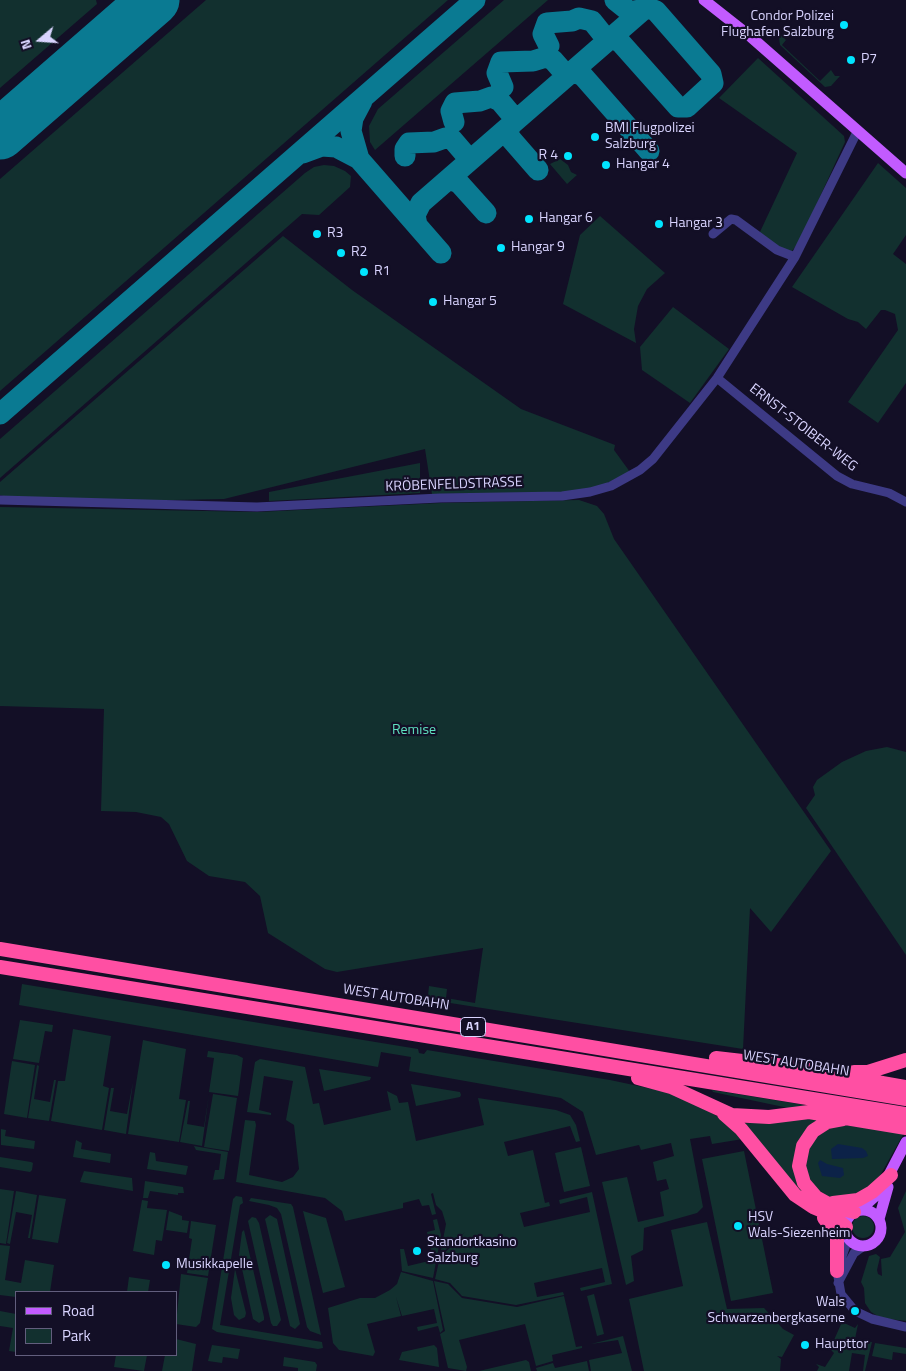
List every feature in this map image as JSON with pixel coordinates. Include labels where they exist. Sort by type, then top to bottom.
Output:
[{"type":"highway","name":"WEST AUTOBAHN","points":[[0,949],[906,1099]]},
{"type":"highway","name":"A1","points":[[0,967],[906,1114]]},
{"type":"highway","points":[[690,1062],[701,1056],[832,1074],[906,1087]]},
{"type":"highway","points":[[832,1074],[868,1072],[906,1060]]},
{"type":"highway","points":[[622,1069],[644,1081],[671,1087],[732,1115],[755,1118],[809,1112],[906,1128]]},
{"type":"highway","points":[[720,1111],[741,1129],[796,1195],[818,1204],[857,1211]]},
{"type":"highway","points":[[838,1277],[837,1235],[804,1183],[800,1172],[800,1156],[808,1138],[820,1126],[847,1118]]},
{"type":"highway","points":[[818,1204],[847,1203],[858,1200],[872,1192],[891,1175]]},
{"type":"highway","points":[[818,1204],[846,1230]]},
{"type":"main road","points":[[704,0],[751,37],[906,174]]},
{"type":"main road","points":[[716,0],[751,37]]},
{"type":"main road","points":[[891,1175],[877,1196],[848,1219],[846,1230],[853,1242],[865,1245],[873,1242],[879,1236],[881,1228],[879,1219],[891,1175],[906,1142]]},
{"type":"main road","points":[[857,1211],[871,1212],[879,1219]]},
{"type":"street","name":"KRÖBENFELDSTRASSE","points":[[0,500],[257,507],[440,498],[577,494],[611,486],[640,470],[654,459],[717,378],[795,257],[858,130]]},
{"type":"street","points":[[713,234],[731,219],[736,220],[777,250],[795,257]]},
{"type":"street","name":"ERNST-STOIBER-WEG","points":[[717,378],[837,476],[852,484],[890,493],[906,502]]},
{"type":"street","points":[[846,1230],[847,1242],[838,1277],[841,1294],[855,1311],[872,1319],[906,1327]]},
{"type":"street","points":[[838,1277],[854,1253],[865,1245]]},
{"type":"green space","points":[[0,0],[96,0],[97,4],[0,88]]},
{"type":"green space","points":[[206,0],[448,0],[0,391],[0,179]]},
{"type":"green space","points":[[504,0],[548,0],[375,150],[370,142],[369,126],[378,109]]},
{"type":"green space","points":[[776,30],[786,40],[782,45],[820,81],[831,70],[835,76],[840,76],[831,86],[825,87],[780,45],[779,38],[773,34]]},
{"type":"green space","points":[[758,58],[844,136],[845,142],[801,239],[792,251],[785,251],[759,234],[797,153],[719,98]]},
{"type":"green space","points":[[560,159],[568,165],[571,172],[577,175],[567,184],[550,164]]},
{"type":"green space","points":[[878,163],[906,188],[906,235],[893,254],[906,264],[906,383],[878,423],[848,402],[898,330],[895,314],[881,310],[866,329],[858,322],[848,319],[792,287]]},
{"type":"green space","points":[[334,166],[351,176],[350,187],[319,215],[302,214],[0,478],[0,439],[305,173],[314,167]]},
{"type":"green space","points":[[600,216],[665,273],[647,289],[638,306],[634,329],[636,343],[563,304],[580,235]]},
{"type":"green space","points":[[283,236],[352,290],[521,409],[615,445],[614,450],[630,472],[603,485],[581,491],[432,494],[425,449],[224,499],[124,501],[7,497],[0,495],[0,482]]},
{"type":"green space","points":[[673,307],[729,349],[690,403],[642,370],[640,347]]},
{"type":"green space","points":[[420,463],[420,493],[269,501],[269,492]]},
{"type":"green space","name":"Remise","points":[[579,500],[597,506],[604,514],[614,539],[831,851],[771,932],[750,908],[743,1049],[393,994],[393,991],[428,996],[429,986],[447,989],[446,998],[475,1003],[483,948],[337,972],[325,969],[268,933],[260,896],[245,882],[209,876],[187,861],[169,824],[161,817],[136,812],[101,811],[104,709],[0,706],[0,507],[258,512],[441,503]]},
{"type":"green space","points":[[887,747],[906,752],[906,955],[806,808],[815,795],[813,787],[817,780],[842,762],[866,751]]},
{"type":"green space","points":[[22,984],[418,1049],[419,1053],[424,1054],[427,1050],[610,1080],[662,1091],[694,1101],[724,1121],[743,1139],[712,1144],[710,1136],[690,1139],[703,1207],[697,1213],[644,1228],[643,1250],[631,1256],[634,1281],[626,1285],[602,1182],[627,1177],[638,1222],[664,1216],[660,1192],[669,1189],[666,1179],[657,1181],[653,1162],[674,1156],[671,1143],[641,1150],[639,1145],[596,1155],[583,1112],[561,1098],[409,1071],[411,1057],[381,1052],[378,1067],[19,1005]]},
{"type":"green space","points":[[20,1020],[53,1025],[52,1032],[45,1031],[39,1063],[13,1059]]},
{"type":"green space","points":[[73,1029],[111,1036],[103,1086],[109,1088],[102,1130],[51,1121],[58,1081],[65,1081]]},
{"type":"green space","points":[[143,1040],[186,1049],[179,1099],[186,1100],[179,1142],[128,1134]]},
{"type":"green space","points":[[208,1051],[237,1055],[243,1058],[238,1096],[209,1092],[214,1058],[207,1057]]},
{"type":"green space","points":[[260,1059],[305,1067],[313,1104],[319,1103],[324,1125],[391,1110],[387,1091],[397,1096],[399,1103],[408,1102],[416,1141],[484,1125],[478,1098],[556,1110],[570,1115],[576,1125],[580,1141],[576,1142],[570,1126],[504,1142],[508,1156],[533,1150],[545,1203],[549,1202],[550,1206],[520,1213],[524,1227],[590,1212],[587,1197],[560,1204],[559,1200],[592,1192],[612,1284],[581,1291],[580,1288],[605,1282],[602,1268],[534,1283],[537,1297],[563,1292],[564,1295],[516,1305],[462,1296],[450,1283],[435,1279],[440,1257],[465,1232],[440,1255],[446,1224],[442,1211],[436,1205],[433,1193],[431,1194],[436,1214],[432,1215],[429,1205],[422,1206],[419,1199],[403,1203],[403,1208],[345,1221],[342,1211],[325,1198],[236,1182],[245,1120],[255,1121],[256,1125],[249,1175],[282,1182],[293,1177],[299,1169],[294,1125],[286,1120],[293,1081],[264,1076],[259,1110],[271,1113],[271,1115],[247,1112],[255,1062]]},
{"type":"green space","points":[[12,1061],[35,1065],[27,1118],[4,1114]]},
{"type":"green space","points":[[37,1065],[39,1066],[34,1099],[50,1102],[54,1080],[56,1080],[49,1121],[28,1118]]},
{"type":"green space","points":[[319,1069],[371,1077],[370,1080],[324,1091]]},
{"type":"green space","points":[[133,1082],[126,1134],[104,1130],[111,1088],[114,1088],[110,1111],[127,1114]]},
{"type":"green space","points":[[411,1084],[460,1092],[461,1095],[460,1097],[416,1106]]},
{"type":"green space","points":[[712,1090],[824,1108],[793,1109],[713,1092]]},
{"type":"green space","points":[[209,1094],[202,1146],[180,1142],[188,1101],[190,1101],[187,1124],[204,1127]]},
{"type":"green space","points":[[213,1094],[237,1098],[229,1151],[204,1147]]},
{"type":"green space","points":[[825,1117],[801,1142],[808,1201],[737,1119]]},
{"type":"green space","points":[[836,1124],[904,1133],[877,1181],[863,1193],[831,1198],[815,1188],[805,1171],[810,1141]]},
{"type":"green space","points":[[1,1129],[6,1130],[5,1136],[35,1141],[34,1149],[1,1145]]},
{"type":"green space","points":[[76,1140],[82,1143],[81,1149],[111,1154],[110,1163],[73,1157]]},
{"type":"green space","points":[[194,1146],[228,1152],[224,1179],[213,1180],[215,1170],[219,1170],[221,1154],[196,1150]]},
{"type":"green space","points":[[581,1147],[590,1186],[564,1192],[555,1153]]},
{"type":"green space","name":"HSV Wals-Siezenheim","points":[[744,1151],[773,1293],[731,1301],[702,1159]]},
{"type":"green space","points":[[150,1152],[155,1153],[156,1161],[188,1166],[186,1175],[147,1169]]},
{"type":"green space","points":[[0,1157],[31,1162],[33,1163],[32,1170],[30,1172],[0,1167]]},
{"type":"green space","points":[[84,1171],[132,1178],[133,1191],[80,1182]]},
{"type":"green space","points":[[145,1181],[183,1187],[184,1193],[178,1193],[178,1195],[150,1191],[148,1198],[143,1198]]},
{"type":"green space","points":[[0,1189],[14,1191],[6,1244],[0,1243]]},
{"type":"green space","points":[[16,1191],[37,1195],[30,1238],[28,1238],[32,1215],[16,1212],[10,1244],[7,1243]]},
{"type":"green space","points":[[906,1191],[906,1321],[881,1318],[871,1312],[865,1303],[864,1288],[861,1282],[869,1256],[876,1254],[880,1257],[878,1274],[882,1276],[881,1259],[890,1257],[905,1232],[898,1208]]},
{"type":"green space","points":[[39,1195],[66,1199],[58,1243],[32,1239]]},
{"type":"green space","points":[[236,1196],[242,1197],[243,1203],[240,1205],[220,1325],[322,1342],[323,1348],[318,1349],[217,1332],[212,1329],[233,1199]]},
{"type":"green space","points":[[251,1198],[291,1204],[293,1207],[321,1335],[310,1331],[307,1327],[281,1214],[277,1208],[249,1201]]},
{"type":"green space","points":[[142,1200],[148,1201],[147,1208],[167,1210],[162,1241],[156,1240],[154,1255],[133,1251]]},
{"type":"green space","points":[[169,1211],[182,1216],[182,1220],[189,1221],[187,1233],[166,1230]]},
{"type":"green space","points":[[303,1211],[326,1218],[345,1287],[323,1293]]},
{"type":"green space","points":[[270,1215],[277,1219],[300,1324],[295,1329],[290,1326],[265,1219]]},
{"type":"green space","points":[[859,1216],[867,1216],[874,1223],[874,1231],[867,1238],[859,1238],[852,1231],[852,1223]]},
{"type":"green space","points":[[252,1217],[256,1218],[259,1223],[281,1320],[277,1326],[273,1326],[271,1323],[248,1221]]},
{"type":"green space","points":[[437,1219],[441,1235],[433,1278],[402,1271],[400,1249],[404,1249],[408,1266],[433,1260],[427,1232],[435,1230],[433,1220]]},
{"type":"green space","points":[[191,1221],[216,1225],[208,1276],[187,1273],[192,1239],[189,1238]]},
{"type":"green space","points":[[707,1222],[727,1309],[764,1308],[783,1329],[794,1335],[782,1357],[777,1356],[781,1359],[780,1371],[644,1371],[629,1299],[683,1286],[671,1230]]},
{"type":"green space","points":[[244,1230],[264,1317],[264,1320],[259,1323],[253,1319],[239,1255],[242,1232]]},
{"type":"green space","points":[[0,1245],[10,1246],[5,1280],[21,1283],[25,1260],[54,1265],[50,1291],[15,1291],[15,1297],[0,1295]]},
{"type":"green space","points":[[235,1269],[246,1313],[245,1317],[239,1320],[234,1315],[231,1298]]},
{"type":"green space","points":[[401,1272],[433,1281],[443,1330],[440,1333],[438,1326],[418,1331],[417,1327],[437,1323],[434,1309],[402,1316],[396,1297],[401,1316],[367,1324],[375,1352],[373,1356],[339,1350],[333,1343],[328,1308],[360,1298],[375,1298],[397,1284]]},
{"type":"green space","points":[[181,1274],[208,1278],[200,1323],[196,1327],[178,1324]]},
{"type":"green space","points":[[129,1277],[150,1280],[148,1291],[127,1291]]},
{"type":"green space","points":[[434,1281],[448,1284],[462,1298],[517,1307],[564,1296],[576,1347],[582,1346],[582,1348],[552,1355],[553,1361],[536,1366],[525,1324],[459,1340],[467,1367],[466,1371],[448,1368],[440,1334],[445,1331]]},
{"type":"green space","points":[[594,1294],[604,1334],[597,1336],[587,1296]]},
{"type":"green space","points":[[0,1311],[15,1314],[15,1352],[9,1351],[13,1328],[0,1326]]},
{"type":"green space","points":[[842,1322],[855,1328],[858,1324],[855,1339],[872,1342],[865,1371],[863,1371],[865,1355],[852,1353],[849,1371],[817,1371],[819,1367],[816,1364],[825,1367],[834,1353],[830,1349]]},
{"type":"green space","points":[[623,1336],[632,1371],[591,1371],[589,1360],[622,1353],[618,1340],[591,1344]]},
{"type":"green space","points":[[178,1340],[196,1344],[192,1371],[162,1371],[165,1356],[178,1356]]},
{"type":"green space","points":[[875,1343],[906,1348],[906,1354],[893,1352],[892,1360],[872,1356]]},
{"type":"green space","points":[[212,1345],[240,1349],[238,1359],[223,1357],[222,1363],[208,1361]]},
{"type":"green space","points":[[434,1345],[437,1348],[439,1367],[399,1360],[402,1352]]},
{"type":"green space","points":[[116,1356],[147,1356],[144,1371],[114,1367]]},
{"type":"green space","points":[[284,1357],[315,1362],[317,1365],[316,1371],[298,1371],[298,1368],[283,1366]]},
{"type":"green space","points":[[526,1360],[529,1362],[531,1371],[479,1371]]},
{"type":"green space","points":[[587,1361],[589,1371],[537,1371],[536,1368],[553,1363],[555,1368]]},
{"type":"water","points":[[838,1144],[862,1148],[868,1156],[863,1158],[832,1159],[831,1149]]},
{"type":"water","points":[[820,1160],[843,1168],[844,1175],[840,1178],[822,1176],[818,1163]]},
{"type":"taxiway","points":[[0,414],[475,0]]},
{"type":"taxiway","points":[[607,41],[615,39],[621,43],[678,107],[687,107],[713,83],[711,74],[656,11],[649,8],[630,12],[615,0]]},
{"type":"taxiway","points":[[417,225],[415,215],[421,203],[643,10]]},
{"type":"taxiway","points":[[549,46],[543,34],[547,23],[572,21],[579,18],[592,21],[608,41]]},
{"type":"taxiway","points":[[503,87],[497,73],[501,62],[533,61],[546,57],[553,60],[567,76]]},
{"type":"taxiway","points":[[568,74],[577,73],[583,76],[649,151]]},
{"type":"taxiway","points":[[454,122],[451,111],[455,103],[480,101],[491,97],[500,101],[516,120]]},
{"type":"taxiway","points":[[303,153],[322,146],[336,147],[359,159],[351,131],[353,118],[362,101]]},
{"type":"taxiway","points":[[511,124],[508,133],[511,139],[538,170]]},
{"type":"taxiway","points":[[405,156],[405,149],[409,143],[434,142],[445,138],[452,139],[470,160]]},
{"type":"taxiway","points":[[359,159],[441,253]]},
{"type":"taxiway","points":[[445,182],[452,180],[459,183],[486,213]]},
{"type":"runway","points":[[0,134],[154,0]]},
{"type":"place","name":"Condor Polizei Flughafen Salzburg","points":[[844,25]]},
{"type":"place","name":"P7","points":[[851,60]]},
{"type":"place","name":"BMI Flugpolizei Salzburg","points":[[595,137]]},
{"type":"place","name":"R 4","points":[[568,156]]},
{"type":"place","name":"Hangar 4","points":[[606,165]]},
{"type":"place","name":"Hangar 6","points":[[529,219]]},
{"type":"place","name":"Hangar 3","points":[[659,224]]},
{"type":"place","name":"R3","points":[[317,234]]},
{"type":"place","name":"Hangar 9","points":[[501,248]]},
{"type":"place","name":"R2","points":[[341,253]]},
{"type":"place","name":"R1","points":[[364,272]]},
{"type":"place","name":"Hangar 5","points":[[433,302]]},
{"type":"place","name":"HSV Wals-Siezenheim","points":[[738,1226]]},
{"type":"place","name":"Standortkasino Salzburg","points":[[417,1251]]},
{"type":"place","name":"Musikkapelle","points":[[166,1265]]},
{"type":"place","name":"Wals Schwarzenbergkaserne","points":[[855,1311]]},
{"type":"place","name":"Haupttor","points":[[805,1345]]}]
